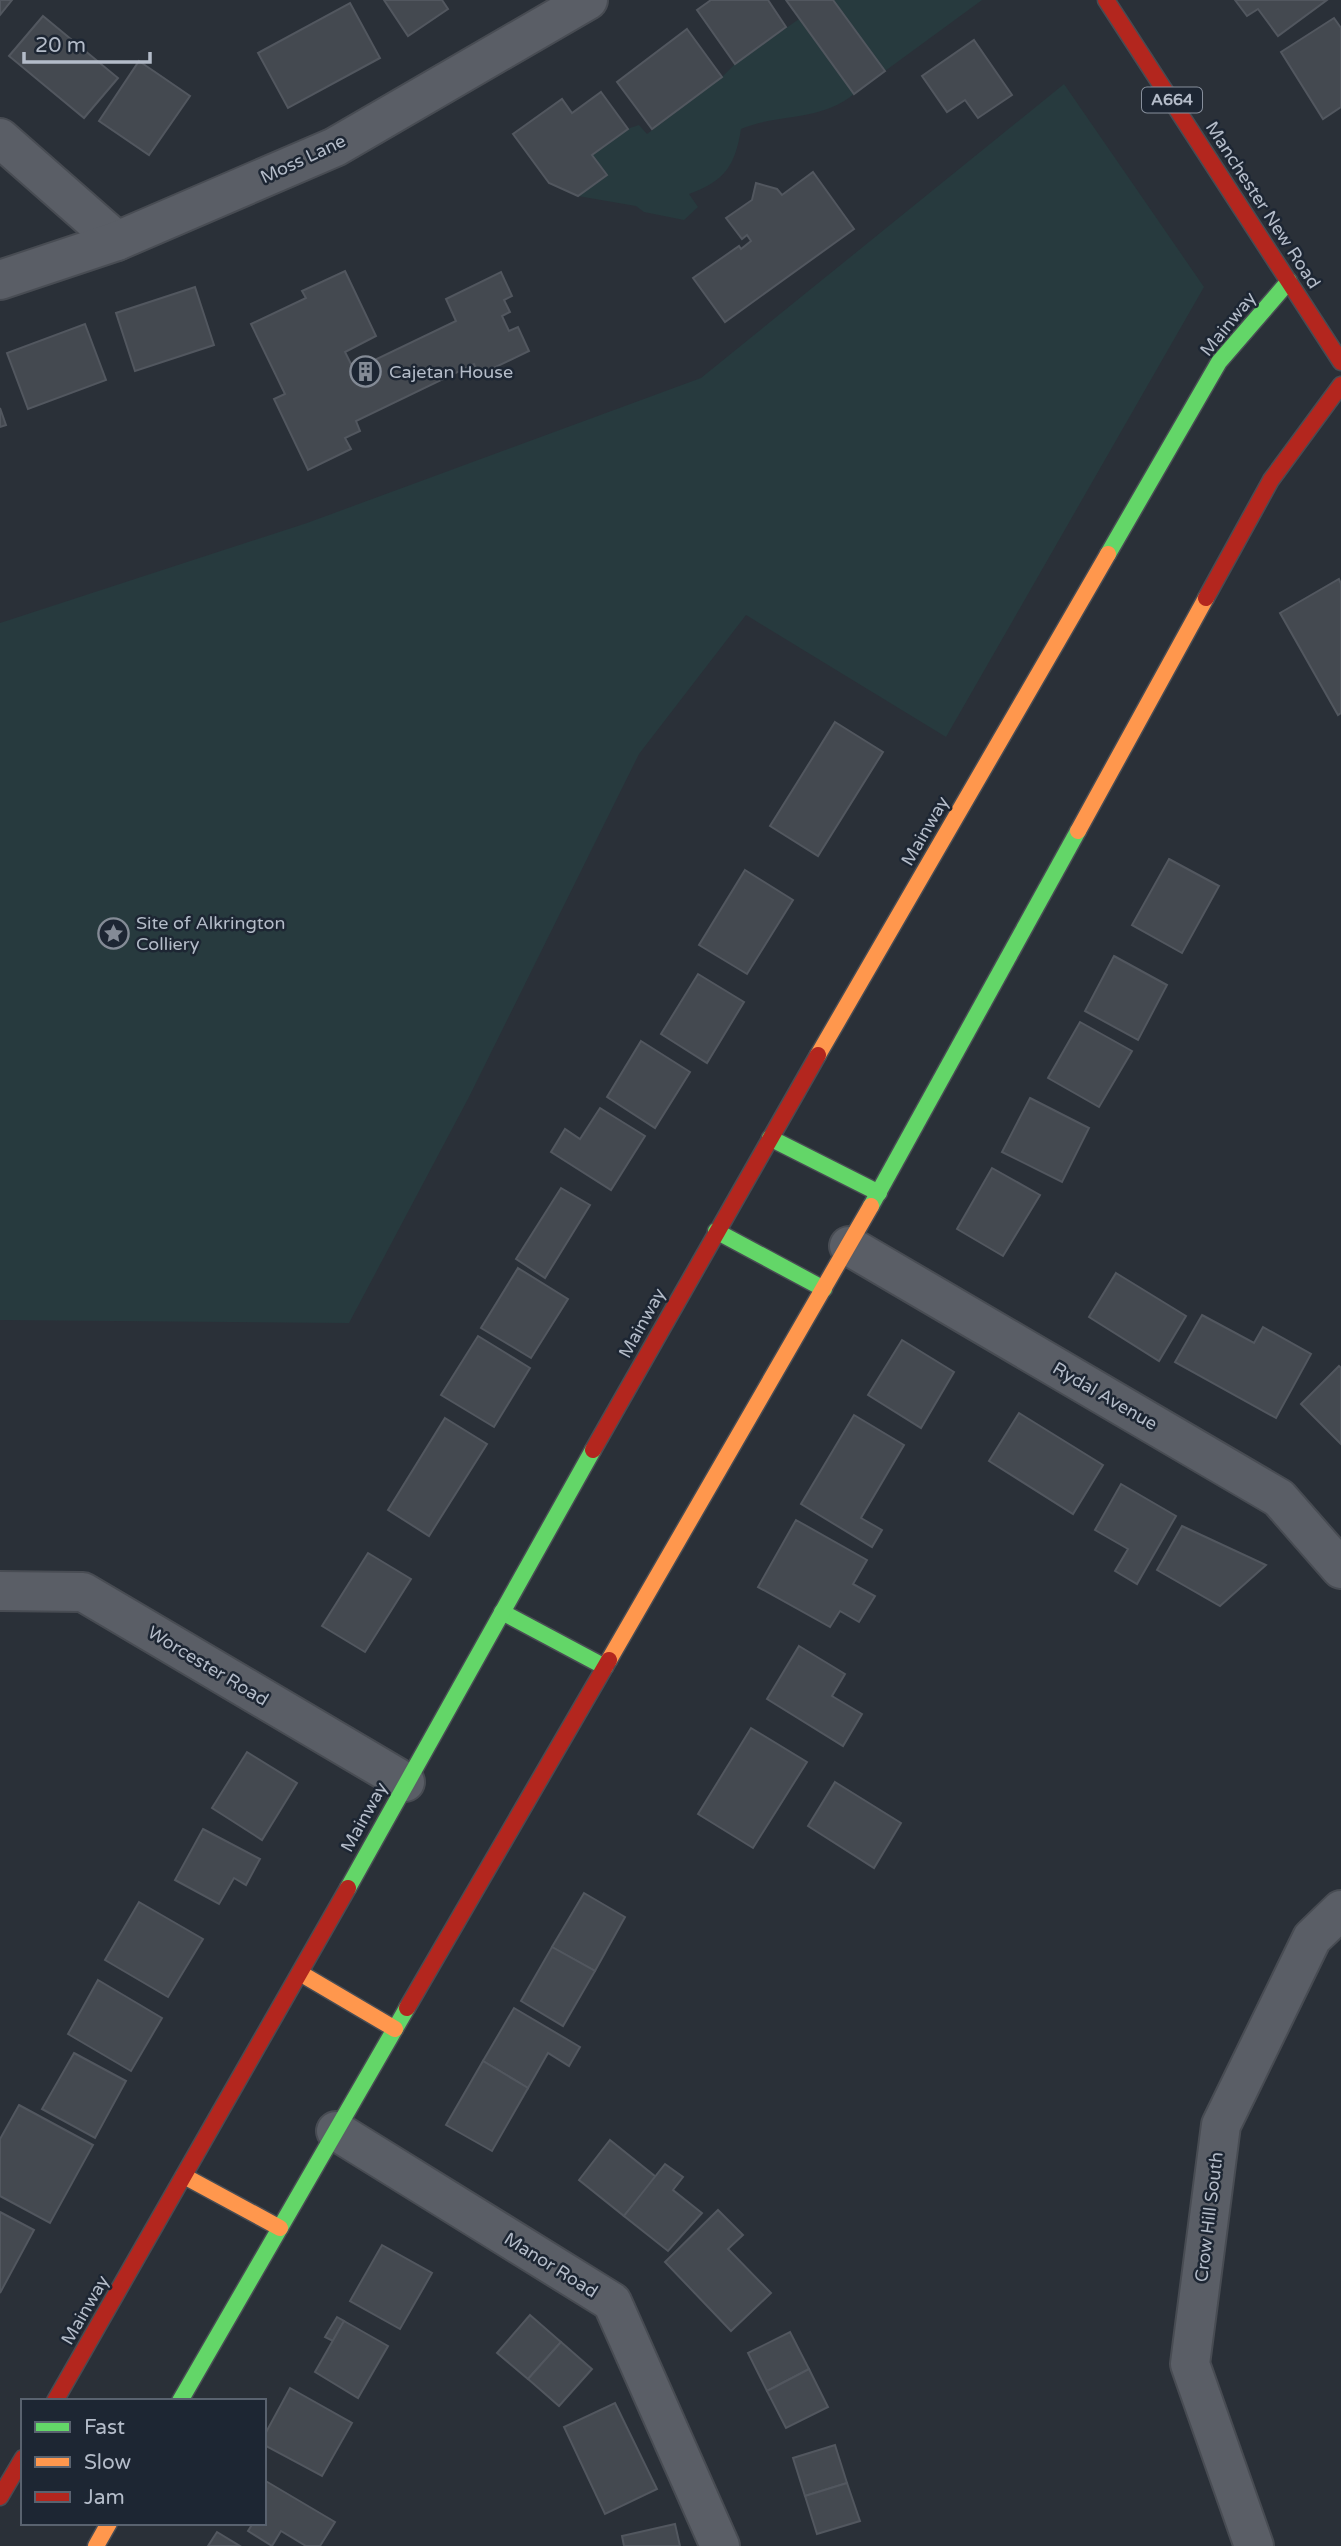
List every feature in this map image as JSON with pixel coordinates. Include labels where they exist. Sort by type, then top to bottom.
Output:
[{"type":"street","name":"Manchester New Road","points":[[1106,0],[1341,362]]},
{"type":"street","name":"Moss Lane","points":[[0,280],[117,240],[335,147],[576,3]]},
{"type":"street","points":[[0,138],[117,240]]},
{"type":"street","name":"Mainway","points":[[56,2399],[716,1231],[1219,362],[1289,281]]},
{"type":"street","points":[[181,2399],[879,1193],[1271,480],[1341,385]]},
{"type":"street","points":[[770,1139],[879,1193]]},
{"type":"street","points":[[716,1231],[824,1289]]},
{"type":"street","name":"Rydal Avenue","points":[[849,1245],[1279,1498],[1341,1569]]},
{"type":"street","name":"Worcester Road","points":[[0,1591],[83,1592],[405,1782]]},
{"type":"street","points":[[502,1612],[605,1667]]},
{"type":"street","name":"Crow Hill South","points":[[1254,2546],[1191,2364],[1221,2125],[1312,1938],[1341,1910]]},
{"type":"street","points":[[299,1973],[395,2029]]},
{"type":"street","name":"Manor Road","points":[[336,2131],[612,2302],[720,2546]]},
{"type":"street","points":[[184,2176],[280,2228]]},
{"type":"street","points":[[0,2497],[21,2461]]},
{"type":"street","points":[[96,2546],[108,2525]]},
{"type":"green space","points":[[833,0],[982,0],[885,71]]},
{"type":"green space","points":[[799,19],[854,94],[827,109],[741,129],[735,153],[726,170],[711,184],[689,194],[698,207],[684,220],[644,212],[636,206],[578,196],[607,176],[592,155],[627,129],[639,125],[647,134],[735,64]]},
{"type":"green space","points":[[1064,84],[1204,287],[946,737],[746,615],[639,754],[469,1097],[349,1323],[0,1320],[0,623],[307,523],[701,378]]},
{"type":"building","points":[[0,0],[12,0],[0,15]]},
{"type":"building","points":[[384,0],[442,0],[448,9],[408,36]]},
{"type":"building","points":[[711,0],[768,0],[786,27],[735,64],[697,10]]},
{"type":"building","points":[[786,0],[833,0],[885,71],[854,94]]},
{"type":"building","points":[[1235,0],[1327,0],[1278,36],[1258,9],[1247,16]]},
{"type":"building","points":[[350,3],[380,58],[288,108],[258,53]]},
{"type":"building","points":[[43,16],[118,78],[84,118],[9,56]]},
{"type":"building","points":[[1334,18],[1341,28],[1341,107],[1323,119],[1281,52]]},
{"type":"building","points":[[687,29],[722,77],[652,129],[617,82]]},
{"type":"building","points":[[974,40],[1012,95],[978,118],[965,100],[947,112],[922,76]]},
{"type":"building","points":[[139,61],[190,96],[149,155],[99,121]]},
{"type":"building","points":[[601,92],[628,129],[592,155],[607,175],[578,196],[549,183],[513,134],[562,99],[572,113]]},
{"type":"building","points":[[813,172],[854,229],[725,322],[693,278],[739,246],[741,249],[751,241],[747,235],[742,239],[726,218],[752,200],[756,183],[777,189],[782,195]]},
{"type":"building","name":"Cajetan House","points":[[345,271],[376,336],[345,352],[354,370],[456,321],[446,299],[501,272],[512,296],[504,300],[510,312],[502,316],[509,331],[518,327],[529,351],[479,375],[474,364],[356,421],[360,431],[345,438],[351,449],[308,470],[274,399],[285,394],[251,324],[306,298],[302,291]]},
{"type":"building","points":[[195,287],[214,345],[135,371],[116,313]]},
{"type":"building","points":[[85,324],[106,380],[28,409],[7,353]]},
{"type":"building","points":[[0,408],[6,425],[0,427]]},
{"type":"building","points":[[1339,579],[1341,713],[1338,715],[1280,613]]},
{"type":"building","points":[[835,722],[883,752],[818,856],[770,826]]},
{"type":"building","points":[[1169,859],[1219,886],[1182,953],[1132,925]]},
{"type":"building","points":[[745,870],[793,900],[747,974],[699,945]]},
{"type":"building","points":[[1114,956],[1167,985],[1138,1040],[1085,1011]]},
{"type":"building","points":[[698,974],[744,1002],[707,1063],[661,1034]]},
{"type":"building","points":[[1080,1022],[1132,1051],[1099,1107],[1048,1078]]},
{"type":"building","points":[[641,1041],[690,1072],[655,1128],[607,1097]]},
{"type":"building","points":[[1030,1098],[1089,1128],[1062,1182],[1002,1152]]},
{"type":"building","points":[[600,1108],[645,1136],[611,1190],[551,1152],[565,1129],[580,1139]]},
{"type":"building","points":[[992,1168],[1040,1195],[1003,1256],[957,1229]]},
{"type":"building","points":[[561,1188],[590,1205],[545,1278],[516,1259]]},
{"type":"building","points":[[518,1268],[568,1299],[531,1358],[481,1328]]},
{"type":"building","points":[[1116,1273],[1186,1316],[1159,1361],[1089,1317]]},
{"type":"building","points":[[1202,1315],[1254,1343],[1263,1327],[1311,1354],[1276,1418],[1175,1362]]},
{"type":"building","points":[[478,1336],[530,1368],[494,1427],[441,1395]]},
{"type":"building","points":[[902,1340],[954,1372],[921,1428],[868,1395]]},
{"type":"building","points":[[1339,1366],[1341,1368],[1341,1444],[1301,1404]]},
{"type":"building","points":[[1019,1413],[1103,1465],[1073,1514],[989,1461]]},
{"type":"building","points":[[854,1415],[904,1445],[861,1518],[882,1530],[872,1547],[801,1504]]},
{"type":"building","points":[[445,1418],[487,1444],[429,1536],[388,1510]]},
{"type":"building","points":[[1121,1484],[1176,1516],[1137,1584],[1115,1571],[1128,1549],[1095,1530]]},
{"type":"building","points":[[796,1520],[867,1560],[853,1584],[875,1596],[859,1622],[840,1611],[830,1627],[758,1587]]},
{"type":"building","points":[[1182,1526],[1266,1565],[1220,1606],[1157,1570]]},
{"type":"building","points":[[368,1553],[411,1579],[365,1652],[322,1626]]},
{"type":"building","points":[[799,1646],[845,1674],[832,1696],[862,1714],[843,1746],[767,1699]]},
{"type":"building","points":[[751,1728],[807,1762],[753,1848],[698,1814]]},
{"type":"building","points":[[247,1752],[297,1783],[262,1840],[212,1808]]},
{"type":"building","points":[[835,1782],[901,1823],[874,1868],[808,1826]]},
{"type":"building","points":[[203,1829],[260,1859],[246,1885],[234,1878],[219,1904],[175,1880]]},
{"type":"building","points":[[584,1893],[625,1917],[595,1971],[552,1947]]},
{"type":"building","points":[[139,1902],[203,1939],[168,1997],[105,1960]]},
{"type":"building","points":[[552,1947],[595,1971],[563,2026],[521,2001]]},
{"type":"building","points":[[98,1980],[162,2018],[131,2071],[68,2034]]},
{"type":"building","points":[[514,2008],[580,2047],[569,2066],[548,2053],[528,2088],[483,2061]]},
{"type":"building","points":[[74,2053],[126,2081],[95,2138],[42,2109]]},
{"type":"building","points":[[483,2061],[528,2088],[492,2151],[446,2125]]},
{"type":"building","points":[[19,2105],[93,2145],[50,2223],[0,2196],[0,2139]]},
{"type":"building","points":[[610,2140],[656,2177],[624,2216],[579,2180]]},
{"type":"building","points":[[665,2164],[683,2177],[673,2190],[702,2213],[668,2251],[624,2216]]},
{"type":"building","points":[[718,2210],[743,2235],[728,2249],[771,2293],[731,2331],[665,2262]]},
{"type":"building","points":[[0,2212],[34,2230],[0,2293]]},
{"type":"building","points":[[382,2245],[432,2273],[400,2329],[350,2301]]},
{"type":"building","points":[[530,2315],[561,2342],[528,2379],[497,2353]]},
{"type":"building","points":[[337,2317],[344,2321],[333,2341],[325,2337]]},
{"type":"building","points":[[344,2321],[388,2346],[358,2398],[315,2372]]},
{"type":"building","points":[[790,2332],[809,2369],[767,2391],[748,2353]]},
{"type":"building","points":[[561,2342],[592,2369],[559,2406],[528,2379]]},
{"type":"building","points":[[809,2369],[828,2407],[786,2428],[767,2391]]},
{"type":"building","points":[[290,2388],[352,2423],[322,2476],[266,2446],[266,2432]]},
{"type":"building","points":[[615,2403],[657,2489],[605,2514],[564,2427]]},
{"type":"building","points":[[835,2445],[847,2483],[805,2496],[793,2458]]},
{"type":"building","points":[[266,2481],[335,2522],[320,2546],[306,2546],[281,2531],[272,2546],[248,2531],[252,2525],[266,2525]]},
{"type":"building","points":[[847,2483],[860,2521],[817,2534],[805,2496]]},
{"type":"building","points":[[675,2524],[680,2546],[624,2546],[622,2536]]},
{"type":"building","points":[[217,2532],[240,2546],[208,2546]]},
{"type":"traffic: fast","points":[[1108,554],[1219,362],[1289,281]]},
{"type":"traffic: fast","points":[[871,1206],[1078,831]]},
{"type":"traffic: fast","points":[[770,1138],[879,1193]]},
{"type":"traffic: fast","points":[[716,1231],[824,1289]]},
{"type":"traffic: fast","points":[[348,1888],[593,1450]]},
{"type":"traffic: fast","points":[[502,1612],[605,1667]]},
{"type":"traffic: fast","points":[[181,2399],[407,2008]]},
{"type":"traffic: slow","points":[[818,1055],[1108,554]]},
{"type":"traffic: slow","points":[[1078,831],[1206,598]]},
{"type":"traffic: slow","points":[[609,1660],[871,1206]]},
{"type":"traffic: slow","points":[[300,1973],[395,2029]]},
{"type":"traffic: slow","points":[[184,2176],[280,2228]]},
{"type":"traffic: slow","points":[[96,2546],[108,2525]]},
{"type":"traffic: jam","points":[[1106,0],[1341,362]]},
{"type":"traffic: jam","points":[[1206,598],[1271,480],[1341,385]]},
{"type":"traffic: jam","points":[[593,1450],[818,1055]]},
{"type":"traffic: jam","points":[[407,2008],[609,1660]]},
{"type":"traffic: jam","points":[[56,2399],[348,1888]]},
{"type":"traffic: jam","points":[[0,2497],[21,2461]]},
{"type":"place","name":"Cajetan House","points":[[366,372]]},
{"type":"place","name":"Site of Alkrington Colliery","points":[[113,933]]}]
